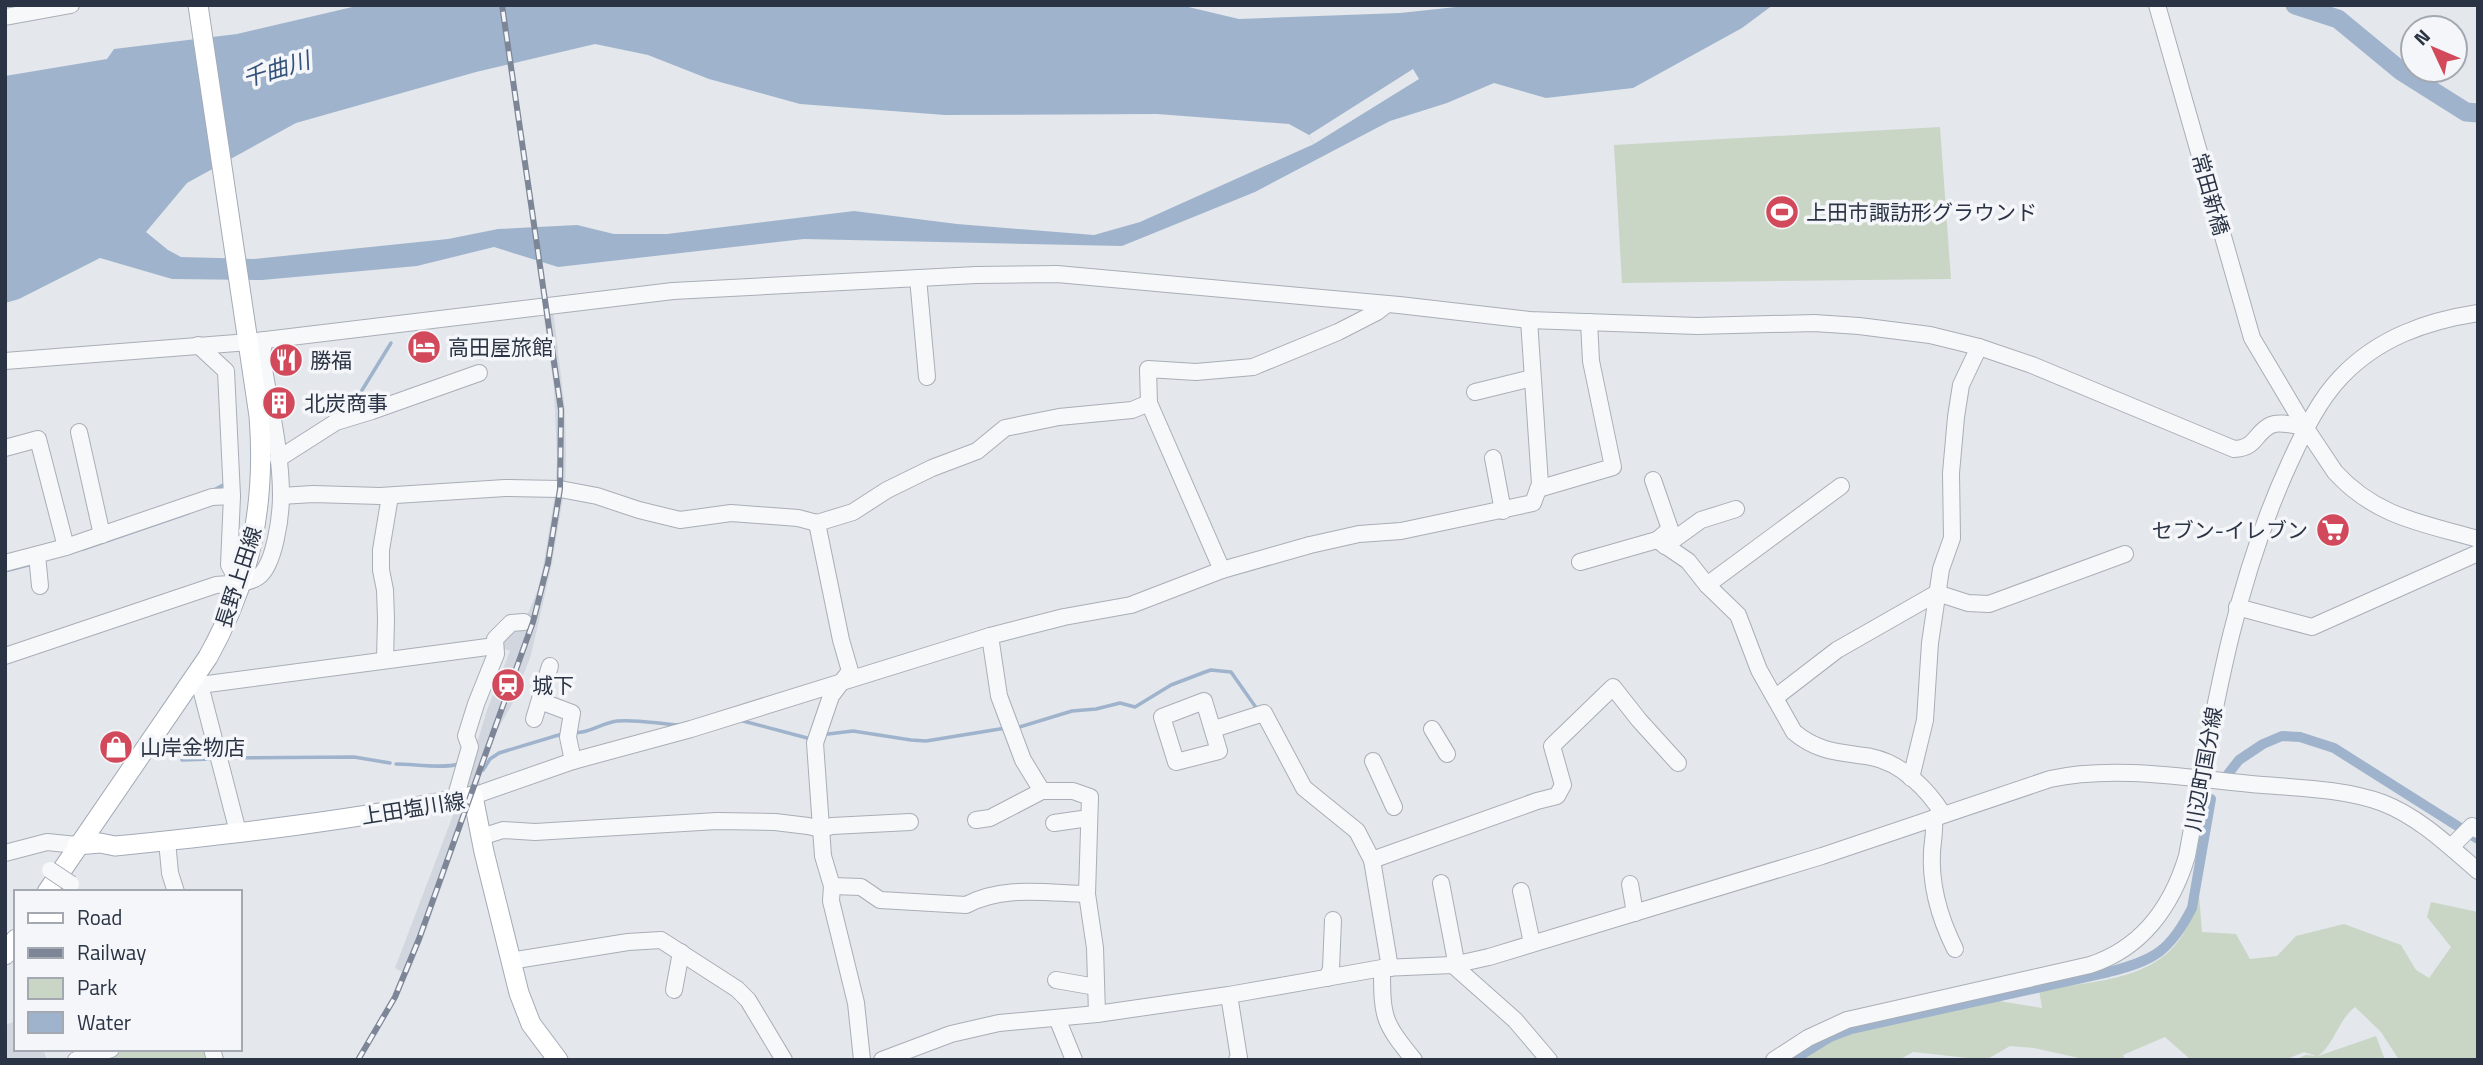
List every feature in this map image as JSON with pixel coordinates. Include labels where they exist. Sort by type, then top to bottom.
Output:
[{"type":"main road","name":"長野上田線","points":[[48,890],[77,845],[197,682],[228,620],[255,536],[262,459],[254,338],[198,5]]},
{"type":"main road","name":"上田塩川線","points":[[77,845],[100,843],[115,846],[167,841],[381,814],[464,797],[481,837],[519,993],[531,1024],[558,1060]]},
{"type":"street","points":[[5,16],[71,5]]},
{"type":"street","name":"常田新橋","points":[[2157,5],[2252,338],[2275,379],[2305,428],[2346,485],[2379,508],[2478,539]]},
{"type":"street","points":[[5,361],[198,345],[673,291],[918,278],[1058,274],[1529,320],[1697,326],[1814,323],[1859,326],[1930,335],[1979,347],[2032,365],[2234,449],[2252,445],[2269,426],[2276,424],[2305,428]]},
{"type":"street","points":[[918,278],[927,377]]},
{"type":"street","points":[[1222,570],[1149,403],[1148,369],[1196,372],[1253,367],[1338,332],[1386,305]]},
{"type":"street","name":"川辺町国分線","points":[[1774,1060],[1808,1038],[1847,1020],[2091,965],[2121,951],[2146,932],[2180,878],[2187,856],[2218,689],[2237,607],[2257,542],[2305,428],[2342,376],[2374,351],[2415,327],[2478,313]]},
{"type":"street","points":[[524,622],[511,623],[495,639],[496,654],[466,736],[470,747],[464,797],[573,761],[691,729],[990,636],[1064,617],[1131,605],[1222,570],[1310,545],[1359,534],[1401,531],[1532,503],[1540,484],[1529,320]]},
{"type":"street","points":[[1538,489],[1613,467],[1591,361],[1589,322]]},
{"type":"street","points":[[5,656],[216,585],[258,578],[266,568],[273,551],[281,496],[262,357],[254,338]]},
{"type":"street","points":[[198,345],[226,371],[232,496],[229,565],[239,583]]},
{"type":"street","points":[[1911,778],[1925,720],[1930,643],[1941,569],[1952,538],[1951,473],[1961,385],[1979,347]]},
{"type":"street","points":[[278,459],[335,422],[478,373]]},
{"type":"street","points":[[1475,392],[1532,378]]},
{"type":"street","points":[[281,496],[390,496],[505,488],[560,489],[597,496],[680,520],[731,513],[798,518],[817,523],[853,512],[898,484],[977,451],[1005,428],[1059,417],[1132,410],[1149,403]]},
{"type":"street","points":[[79,432],[103,535]]},
{"type":"street","points":[[5,448],[38,439],[66,547]]},
{"type":"street","points":[[1493,458],[1503,511]]},
{"type":"street","points":[[1653,480],[1671,529],[1661,543]]},
{"type":"street","points":[[1707,585],[1841,486]]},
{"type":"street","points":[[5,563],[66,547],[212,497],[232,496]]},
{"type":"street","points":[[385,660],[386,609],[381,560],[390,496]]},
{"type":"street","points":[[1580,562],[1661,543],[1702,520],[1736,509]]},
{"type":"street","points":[[817,523],[850,671],[831,696],[816,743],[823,856],[832,886],[831,901],[856,1003],[862,1060]]},
{"type":"street","points":[[1661,543],[1688,561],[1707,585],[1738,615],[1759,670],[1794,732],[1803,740],[1842,755],[1874,757],[1897,768],[1931,794],[1939,816],[1932,853],[1937,905],[1942,923],[1955,949]]},
{"type":"street","points":[[2237,607],[2312,627],[2478,552]]},
{"type":"street","points":[[1776,697],[1836,650],[1937,593],[1968,603],[1989,604],[2125,554]]},
{"type":"street","points":[[37,555],[40,586]]},
{"type":"street","points":[[990,636],[999,696],[1023,760],[1042,791]]},
{"type":"street","points":[[237,832],[197,682],[495,646]]},
{"type":"street","points":[[534,719],[550,666]]},
{"type":"street","points":[[1372,860],[1557,796],[1563,785],[1552,746],[1613,687],[1678,762]]},
{"type":"street","points":[[540,701],[572,713],[568,737],[573,761]]},
{"type":"street","points":[[1214,729],[1264,713],[1304,788],[1357,831],[1372,860],[1386,968],[1382,1005],[1387,1025],[1414,1060]]},
{"type":"street","points":[[1432,730],[1447,754]]},
{"type":"street","points":[[1373,761],[1394,807]]},
{"type":"street","points":[[882,1060],[951,1034],[999,1023],[1097,1014],[1386,968],[1453,965],[1489,957],[1822,856],[2069,775],[2122,774],[2323,791],[2360,797],[2465,836],[2478,871]]},
{"type":"street","points":[[976,820],[990,818],[1042,791],[1073,791],[1090,797],[1087,894],[1095,948],[1097,1014]]},
{"type":"street","points":[[1054,823],[1089,818]]},
{"type":"street","points":[[481,837],[503,830],[536,832],[717,821],[775,822],[821,829],[832,825],[910,822]]},
{"type":"street","points":[[167,841],[170,873],[175,890]]},
{"type":"street","points":[[5,853],[47,842],[77,845]]},
{"type":"street","points":[[50,870],[71,884]]},
{"type":"street","points":[[1441,883],[1455,956],[1453,965]]},
{"type":"street","points":[[1630,884],[1635,913]]},
{"type":"street","points":[[832,886],[861,887],[880,900],[966,905],[978,898],[1000,892],[1087,894]]},
{"type":"street","points":[[1521,891],[1532,943]]},
{"type":"street","points":[[1327,978],[1331,969],[1333,920]]},
{"type":"street","points":[[510,961],[628,942],[661,940],[737,989],[748,1000],[784,1060]]},
{"type":"street","points":[[674,990],[681,952]]},
{"type":"street","points":[[1453,965],[1515,1020],[1549,1060]]},
{"type":"street","points":[[1056,980],[1096,986]]},
{"type":"street","points":[[1229,995],[1239,1058],[1237,1060]]},
{"type":"street","points":[[1058,1018],[1073,1060]]},
{"type":"street","points":[[76,1060],[105,1051]]},
{"type":"shaded area","name":"城下","points":[[553,310],[565,410],[566,457],[565,486],[552,563],[531,655],[479,777],[481,790],[474,793],[408,975],[395,968],[466,781],[475,740],[478,740],[510,651],[502,648],[498,638],[524,623],[538,589],[544,562],[555,494],[557,458],[554,388],[543,311]]},
{"type":"shaded area","points":[[14,1022],[14,1051],[44,1051],[47,1060],[5,1060],[5,1025]]},
{"type":"green space","name":"上田市諏訪形グラウンド","points":[[1940,127],[1951,279],[1622,283],[1614,145]]},
{"type":"green space","points":[[2199,895],[2202,932],[2236,934],[2250,959],[2277,956],[2296,936],[2344,924],[2401,945],[2416,970],[2429,978],[2451,947],[2427,917],[2431,902],[2478,912],[2478,1060],[2399,1060],[2381,1032],[2355,1007],[2318,1056],[2376,1036],[2385,1060],[2294,1060],[2306,1055],[2316,1056],[2304,1052],[2285,1060],[2191,1060],[2165,1037],[2123,1055],[2125,1060],[2088,1060],[2034,1048],[2010,1046],[1986,1060],[1913,1052],[1899,1060],[1797,1060],[1831,1038],[1874,1024],[1993,1000],[2042,1008],[2039,990],[2096,982],[2134,972],[2166,954],[2179,940]]},
{"type":"green space","points":[[124,1051],[206,1051],[208,1060],[99,1060]]},
{"type":"water","points":[[361,5],[1180,5],[1239,19],[1400,13],[1475,5],[1773,5],[1742,28],[1633,88],[1546,98],[1494,83],[1447,103],[1390,121],[1255,192],[1122,246],[804,239],[558,267],[494,247],[417,266],[262,280],[172,279],[100,258],[19,299],[5,303],[5,76],[107,59],[114,49],[237,34]],"holes":[[[595,44],[648,55],[709,79],[800,104],[945,115],[1157,114],[1289,124],[1309,135],[1314,144],[1140,222],[1094,235],[957,224],[854,211],[667,234],[614,234],[577,225],[498,229],[448,239],[254,259],[181,257],[146,232],[187,183],[296,123],[476,72]]]},
{"type":"pier","points":[[1413,69],[1419,79],[1314,144],[1309,135]]},
{"type":"waterway","name":"千曲川","points":[[2295,5],[2338,19],[2401,71],[2466,112],[2478,113]]},
{"type":"waterway","points":[[348,413],[391,343]]},
{"type":"waterway","points":[[212,491],[225,484]]},
{"type":"waterway","points":[[83,549],[188,513]]},
{"type":"waterway","points":[[5,571],[32,564]]},
{"type":"waterway","points":[[1016,728],[1072,711],[1120,703],[1135,707],[1171,685],[1211,670],[1231,672],[1257,709]]},
{"type":"waterway","points":[[574,733],[617,721],[679,725]]},
{"type":"waterway","points":[[743,721],[811,739]]},
{"type":"waterway","points":[[828,734],[853,731],[926,741],[1006,728]]},
{"type":"waterway","points":[[483,770],[490,759],[499,753],[562,734]]},
{"type":"waterway","points":[[2228,774],[2239,760],[2263,744],[2282,736],[2300,737],[2334,748],[2478,839]]},
{"type":"waterway","points":[[225,758],[354,757],[390,763]]},
{"type":"waterway","points":[[182,760],[211,759]]},
{"type":"waterway","points":[[396,764],[459,764]]},
{"type":"waterway","points":[[1793,1060],[1830,1037],[1851,1029],[2109,972],[2138,963],[2160,952],[2176,934],[2192,908],[2211,799]]},
{"type":"railway","points":[[358,1060],[395,997],[419,939],[533,622],[548,563],[560,489],[561,410],[502,5]]},
{"type":"place","name":"上田市諏訪形グラウンド","points":[[1782,212]]},
{"type":"place","name":"高田屋旅館","points":[[424,347]]},
{"type":"place","name":"勝福","points":[[286,360]]},
{"type":"place","name":"北炭商事","points":[[279,403]]},
{"type":"place","name":"セブン-イレブン","points":[[2333,530]]},
{"type":"place","name":"城下","points":[[508,685]]},
{"type":"place","name":"山岸金物店","points":[[116,747]]}]
